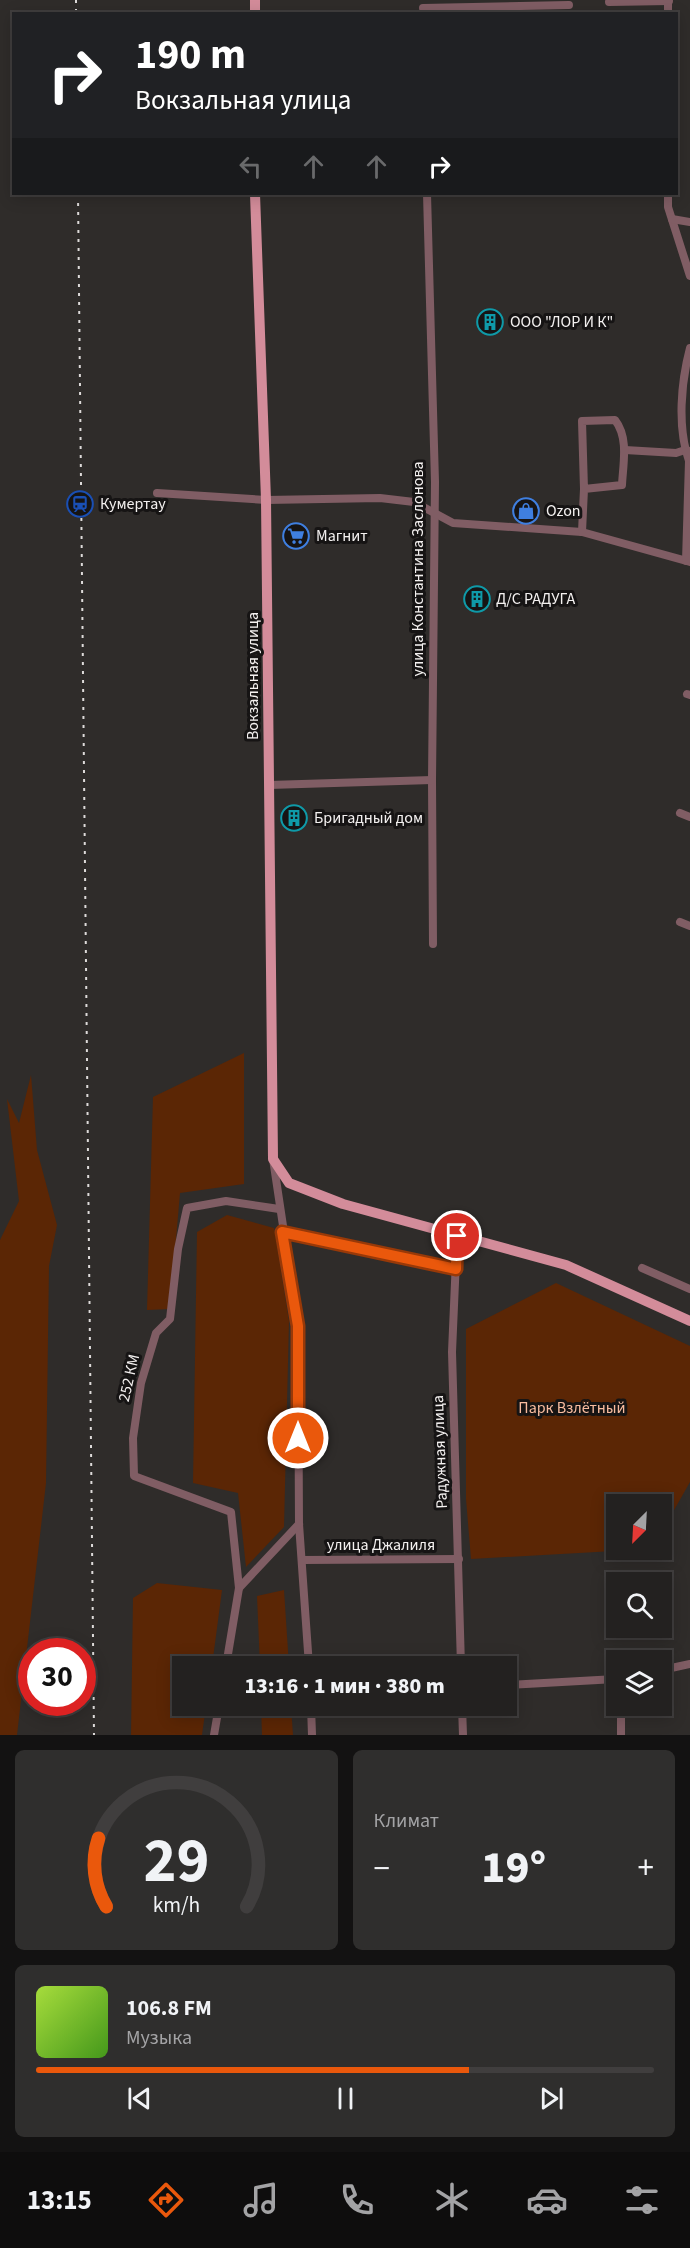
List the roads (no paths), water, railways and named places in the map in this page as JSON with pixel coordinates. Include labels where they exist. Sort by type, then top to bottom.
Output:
[{"type":"main road","name":"Вокзальная улица","points":[[255,195],[266,500],[273,1159]]},
{"type":"main road","points":[[273,1159],[289,1183],[343,1204],[566,1265],[690,1321]]},
{"type":"street","points":[[609,2],[668,0]]},
{"type":"street","points":[[423,7],[569,5]]},
{"type":"street","name":"улица Константина Заслонова","points":[[427,195],[435,482],[433,945]]},
{"type":"street","points":[[668,195],[668,207],[690,276]]},
{"type":"street","points":[[672,219],[690,222]]},
{"type":"street","points":[[157,493],[266,500],[380,498],[414,502],[453,522],[582,532],[688,562],[689,461],[682,422],[690,348]]},
{"type":"street","points":[[582,532],[584,489],[582,421],[615,420],[621,428],[625,450],[622,485],[584,489]]},
{"type":"street","points":[[625,450],[676,453],[687,451]]},
{"type":"street","points":[[268,785],[432,780]]},
{"type":"street","points":[[680,813],[690,817]]},
{"type":"street","points":[[680,922],[690,926]]},
{"type":"street","points":[[273,1159],[282,1232],[298,1326],[299,1524],[308,1656]]},
{"type":"street","name":"252 КМ","points":[[239,1588],[231,1512],[134,1476],[133,1438],[141,1383],[156,1333],[170,1319],[178,1249],[187,1208],[226,1201],[279,1209]]},
{"type":"street","points":[[282,1232],[456,1269]]},
{"type":"street","name":"Радужная улица","points":[[457,1236],[452,1352],[461,1656]]},
{"type":"street","points":[[642,1268],[690,1289]]},
{"type":"street","points":[[228,1656],[239,1588],[299,1524]]},
{"type":"street","name":"улица Джалиля","points":[[302,1560],[459,1559]]},
{"type":"street","points":[[672,1668],[690,1664]]},
{"type":"street","points":[[517,1684],[606,1680]]},
{"type":"street","points":[[214,1735],[217,1716]]},
{"type":"street","points":[[311,1716],[312,1735]]},
{"type":"street","points":[[462,1716],[463,1735]]},
{"type":"street","points":[[621,1716],[621,1735]]},
{"type":"railway","points":[[76,0],[76,12]]},
{"type":"railway","points":[[78,195],[94,1735]]},
{"type":"place","name":"ООО \"ЛОР И К\"","points":[[490,322]]},
{"type":"place","name":"Кумертау","points":[[80,504]]},
{"type":"place","name":"Ozon","points":[[526,511]]},
{"type":"place","name":"Магнит","points":[[296,536]]},
{"type":"place","name":"Д/С РАДУГА","points":[[477,599]]},
{"type":"place","name":"Бригадный дом","points":[[294,818]]},
{"type":"park label","name":"Парк Взлётный","points":[[572,1408]]}]
